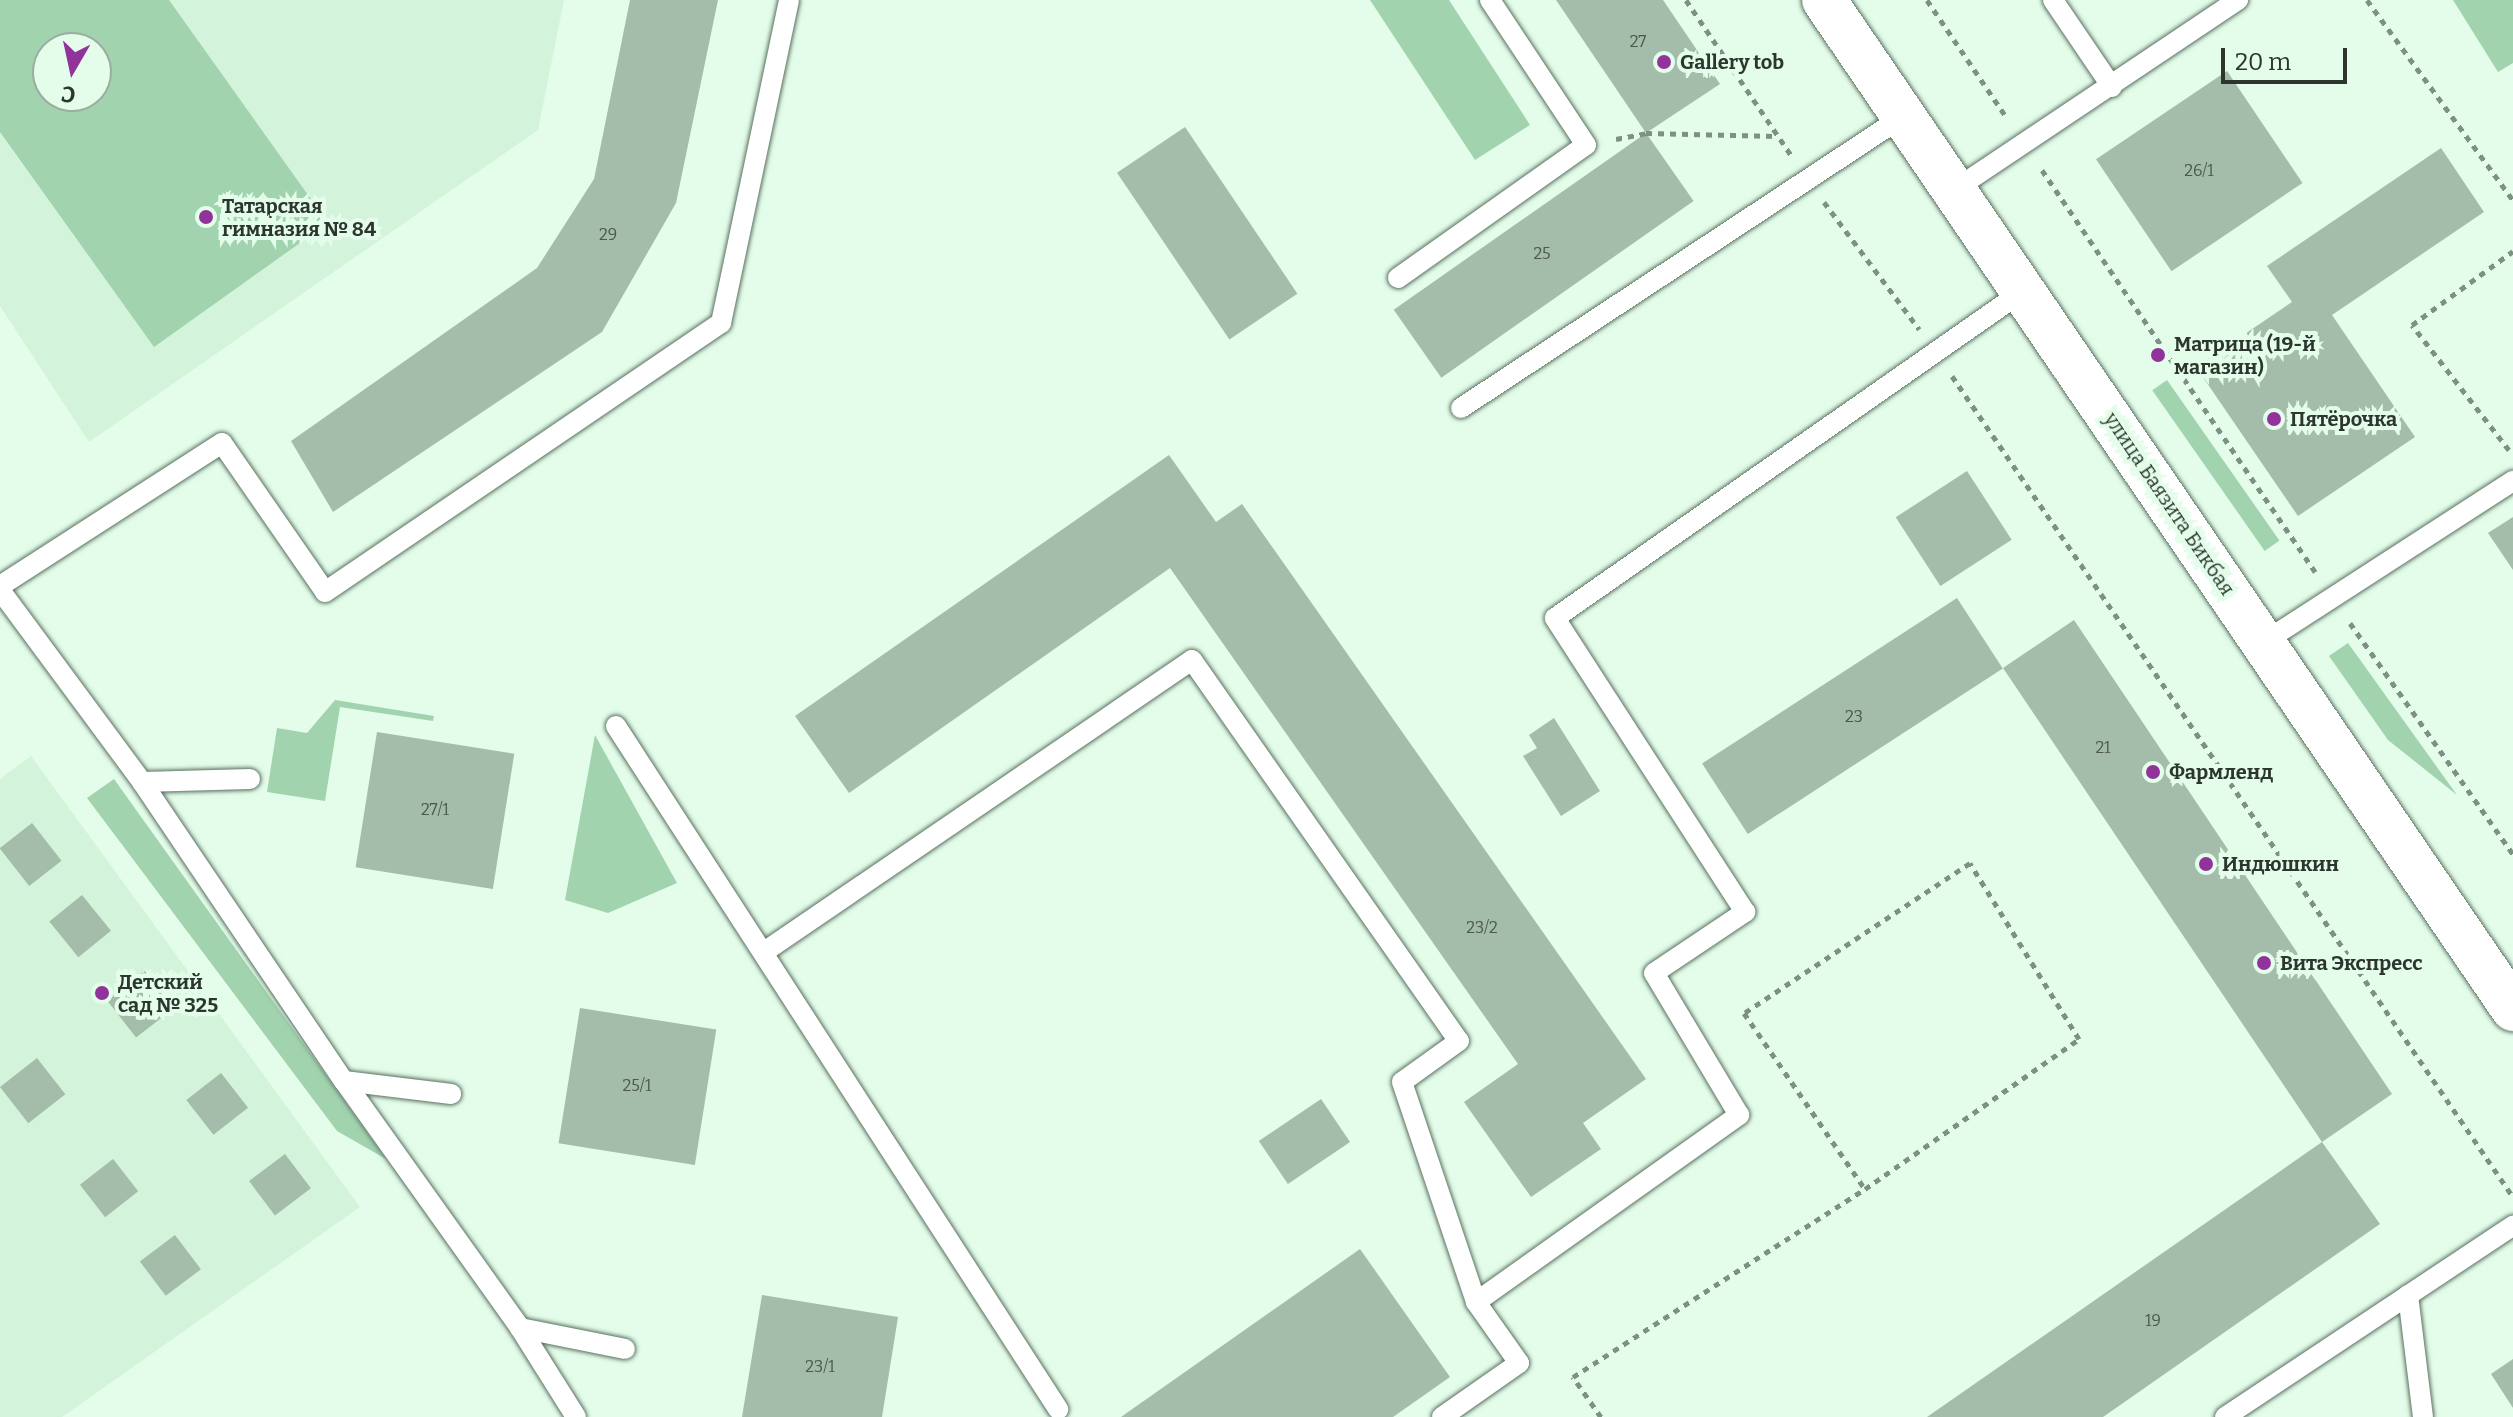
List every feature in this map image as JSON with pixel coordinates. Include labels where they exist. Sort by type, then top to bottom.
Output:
[{"type":"main road","name":"улица Баязита Бикбая","points":[[1824,0],[2513,1009]]},
{"type":"lane","points":[[576,1417],[520,1328],[344,1081],[142,782],[0,588],[222,443],[325,592],[721,323],[789,0]]},
{"type":"lane","points":[[1398,278],[1586,145],[1490,0]]},
{"type":"lane","points":[[2053,0],[2112,87]]},
{"type":"lane","points":[[1954,190],[2238,0]]},
{"type":"lane","points":[[1461,408],[1904,116]]},
{"type":"lane","points":[[1476,1302],[1739,1115],[1654,973],[1745,912],[1555,618],[2023,291]]},
{"type":"lane","points":[[2264,642],[2513,481]]},
{"type":"lane","points":[[764,952],[1192,660],[1459,1041],[1402,1082],[1476,1302],[1519,1363],[1442,1417]]},
{"type":"lane","points":[[616,726],[764,952],[1056,1414]]},
{"type":"lane","points":[[142,782],[250,779]]},
{"type":"lane","points":[[344,1081],[451,1094]]},
{"type":"lane","points":[[2225,1417],[2513,1226]]},
{"type":"lane","points":[[2408,1295],[2423,1417]]},
{"type":"lane","points":[[520,1328],[625,1349]]},
{"type":"path","points":[[1686,0],[1807,179],[1936,352],[2513,1197]]},
{"type":"path","points":[[1927,0],[2331,596],[2513,854]]},
{"type":"path","points":[[2367,0],[2513,200]]},
{"type":"path","points":[[1586,145],[1646,133],[1778,136]]},
{"type":"path","points":[[2513,251],[2412,325],[2513,455]]},
{"type":"path","points":[[1601,1417],[1573,1377],[1865,1189],[2079,1039],[1970,863],[1744,1013],[1865,1189]]},
{"type":"shaded area","name":"Татарская гимназия № 84","points":[[0,0],[564,0],[538,130],[89,442],[0,306]]},
{"type":"shaded area","points":[[0,0],[169,0],[328,223],[154,347],[0,132]]},
{"type":"shaded area","points":[[1370,0],[1449,0],[1530,125],[1475,160]]},
{"type":"shaded area","points":[[2453,0],[2513,0],[2513,63],[2498,72]]},
{"type":"shaded area","points":[[2167,380],[2279,541],[2265,551],[2152,390]]},
{"type":"shaded area","points":[[2348,643],[2457,795],[2388,740],[2329,656]]},
{"type":"shaded area","points":[[335,700],[434,716],[433,721],[340,707],[325,801],[267,792],[277,728],[307,733]]},
{"type":"shaded area","points":[[595,735],[677,883],[608,913],[565,900]]},
{"type":"shaded area","name":"Детский сад № 325","points":[[31,756],[360,1207],[62,1417],[0,1417],[0,779]]},
{"type":"shaded area","points":[[114,779],[386,1159],[337,1131],[87,798]]},
{"type":"building","points":[[630,0],[718,0],[676,203],[602,332],[333,512],[291,441],[537,268],[594,179]]},
{"type":"building","points":[[1556,0],[1663,0],[1720,84],[1646,133]]},
{"type":"building","points":[[2227,71],[2302,183],[2172,271],[2096,159]]},
{"type":"building","points":[[1185,127],[1297,294],[1229,339],[1117,173]]},
{"type":"building","points":[[1646,133],[1694,201],[1441,378],[1394,310]]},
{"type":"building","points":[[2441,148],[2484,212],[2332,315],[2415,437],[2298,516],[2196,367],[2292,302],[2267,266]]},
{"type":"building","points":[[1169,455],[1216,522],[1242,504],[1646,1079],[1583,1123],[1601,1149],[1531,1197],[1464,1102],[1518,1064],[1170,568],[849,793],[795,716]]},
{"type":"building","points":[[1967,471],[2012,540],[1940,586],[1896,517]]},
{"type":"building","points":[[2513,517],[2513,570],[2488,533]]},
{"type":"building","points":[[1957,598],[2003,668],[1748,834],[1702,764]]},
{"type":"building","points":[[2074,620],[2392,1094],[2322,1142],[2003,668]]},
{"type":"building","points":[[1554,718],[1600,791],[1561,816],[1523,756],[1537,748],[1529,735]]},
{"type":"building","points":[[377,732],[514,754],[493,889],[356,867]]},
{"type":"building","points":[[32,823],[62,861],[29,886],[0,848]]},
{"type":"building","points":[[82,895],[111,931],[78,957],[49,921]]},
{"type":"building","points":[[145,971],[174,1008],[136,1038],[107,1001]]},
{"type":"building","points":[[580,1008],[716,1030],[695,1165],[559,1143]]},
{"type":"building","points":[[37,1058],[65,1094],[28,1123],[0,1087]]},
{"type":"building","points":[[221,1073],[248,1108],[213,1135],[186,1100]]},
{"type":"building","points":[[1321,1099],[1350,1142],[1288,1184],[1259,1141]]},
{"type":"building","points":[[2322,1142],[2380,1224],[2103,1417],[1927,1417]]},
{"type":"building","points":[[285,1154],[311,1188],[275,1215],[249,1181]]},
{"type":"building","points":[[113,1159],[138,1191],[105,1217],[80,1185]]},
{"type":"building","points":[[175,1235],[201,1269],[166,1296],[140,1261]]},
{"type":"building","points":[[1360,1249],[1450,1377],[1393,1417],[1121,1417]]},
{"type":"building","points":[[762,1295],[898,1317],[882,1417],[742,1417]]},
{"type":"building","points":[[2513,1359],[2513,1408],[2491,1374]]},
{"type":"place","name":"Gallery tob","points":[[1664,62]]},
{"type":"place","name":"Татарская гимназия № 84","points":[[206,217]]},
{"type":"place","name":"Матрица (19-й магазин)","points":[[2158,355]]},
{"type":"place","name":"Пятёрочка","points":[[2274,419]]},
{"type":"place","name":"Фармленд","points":[[2153,772]]},
{"type":"place","name":"Индюшкин","points":[[2206,864]]},
{"type":"place","name":"Вита Экспресс","points":[[2264,963]]},
{"type":"place","name":"Детский сад № 325","points":[[102,993]]}]
